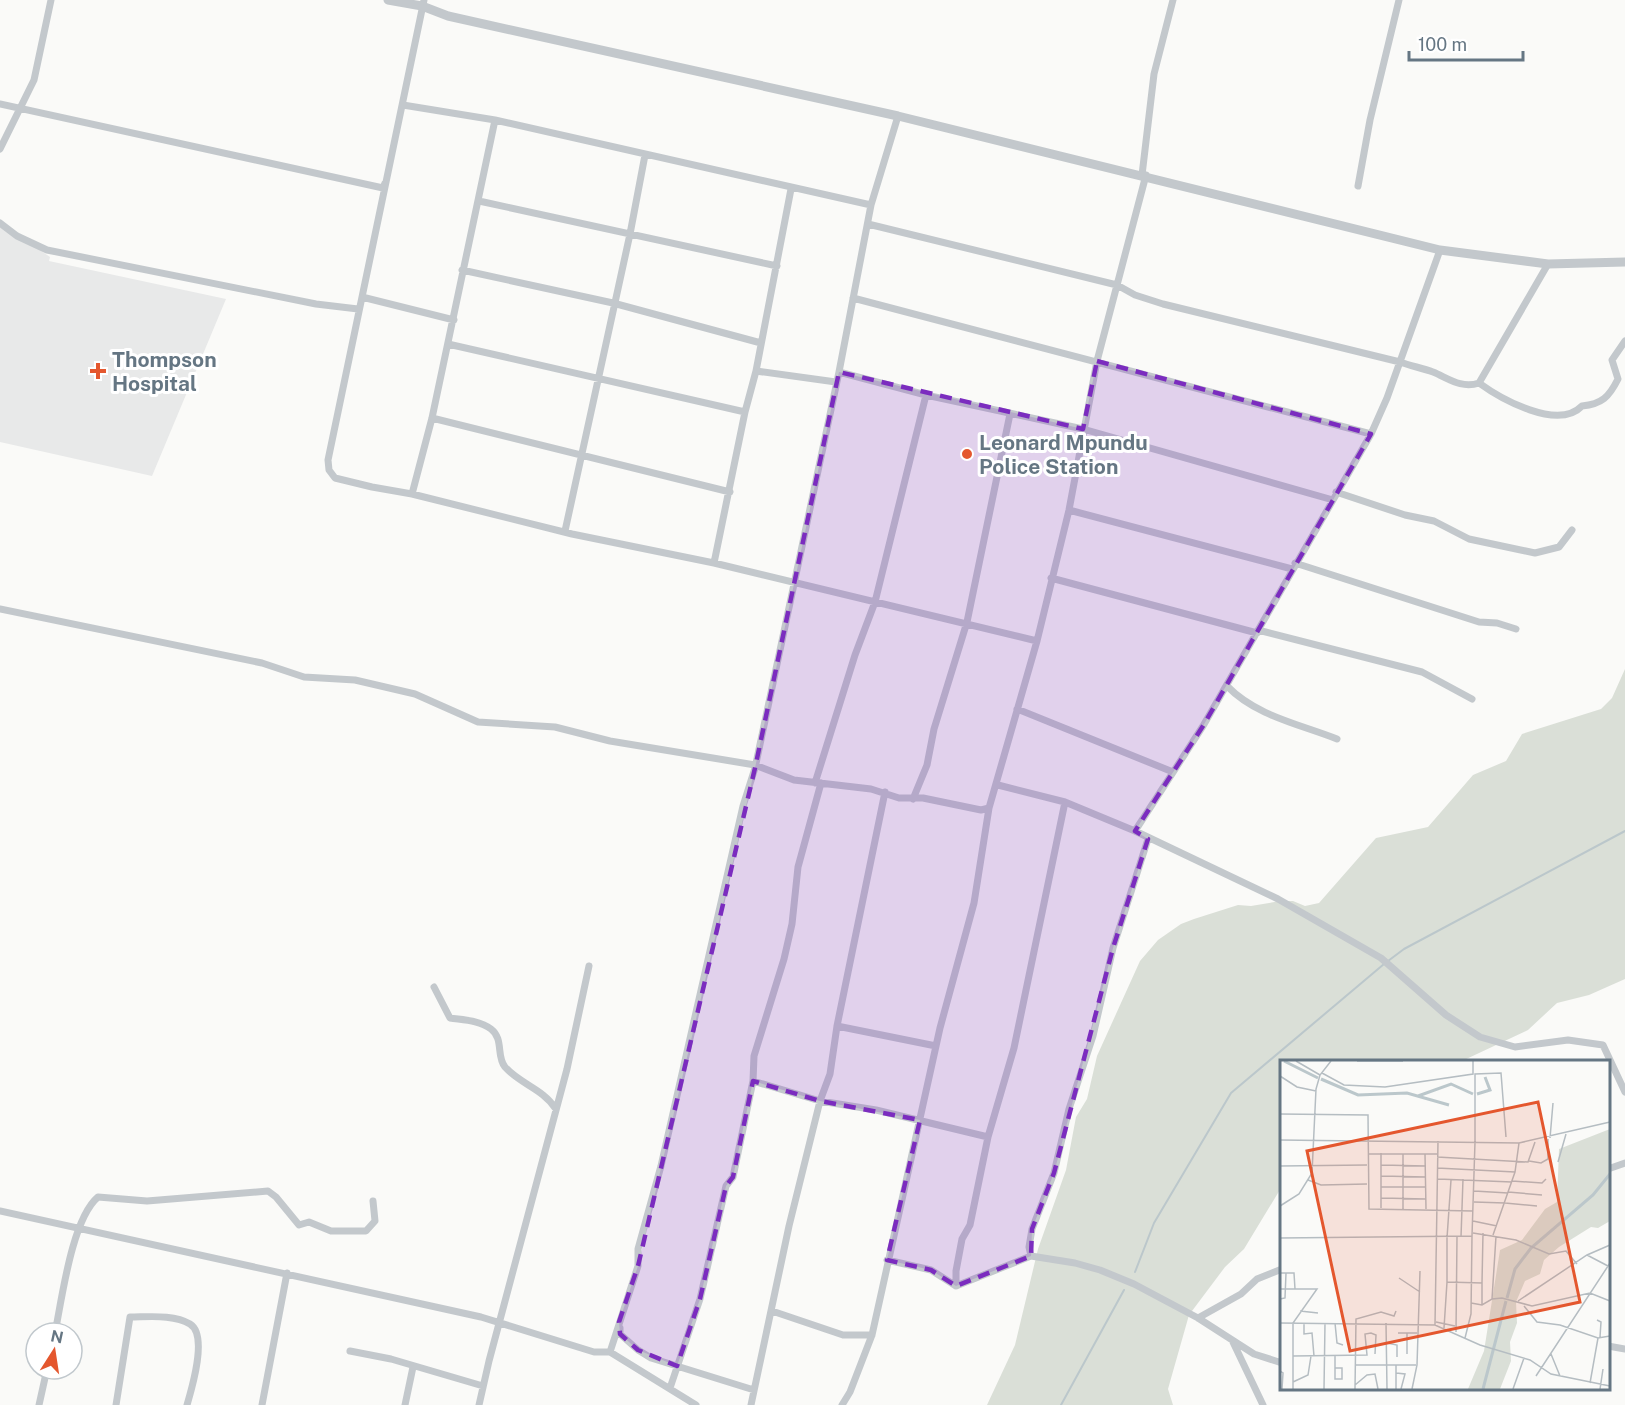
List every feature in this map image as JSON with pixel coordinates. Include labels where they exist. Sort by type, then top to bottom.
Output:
[{"type":"street","points":[[0,149],[34,80],[51,0]]},
{"type":"street","points":[[388,0],[423,3],[448,16],[898,116],[1440,250],[1548,264],[1625,262]]},
{"type":"street","points":[[842,1405],[850,1392],[872,1335],[936,1046],[974,903],[989,808],[998,785],[1037,641],[1069,510],[1097,361],[1144,175],[1154,74],[1173,0]]},
{"type":"street","points":[[1358,186],[1370,120],[1399,0]]},
{"type":"street","points":[[423,3],[328,460],[329,470],[335,478],[714,563],[792,583],[823,588],[1037,641]]},
{"type":"street","points":[[0,104],[383,188],[386,181]]},
{"type":"street","points":[[403,105],[495,120],[791,189],[871,205]]},
{"type":"street","points":[[610,1353],[638,1266],[639,1249],[661,1166],[743,806],[755,765],[792,583],[801,552],[839,372],[871,205],[898,116]]},
{"type":"street","points":[[412,494],[454,320],[462,270],[495,120]]},
{"type":"street","points":[[565,531],[584,454],[645,155]]},
{"type":"street","points":[[714,563],[745,412],[756,371],[791,189]]},
{"type":"street","points":[[478,201],[777,267]]},
{"type":"street","points":[[0,223],[17,236],[47,250],[316,304],[358,309]]},
{"type":"street","points":[[868,224],[1117,285],[1135,295],[1163,304],[1400,362],[1432,372],[1457,384],[1471,386],[1479,383],[1548,264]]},
{"type":"street","points":[[1135,831],[1227,686],[1371,434],[1400,362],[1440,250]]},
{"type":"street","points":[[462,270],[614,303],[761,343]]},
{"type":"street","points":[[362,297],[454,320]]},
{"type":"street","points":[[853,298],[1371,434]]},
{"type":"street","points":[[1479,383],[1506,402],[1542,413],[1558,416],[1577,411],[1582,406],[1594,405],[1610,396],[1618,379],[1612,360],[1625,341]]},
{"type":"street","points":[[448,344],[745,412]]},
{"type":"street","points":[[756,371],[836,382]]},
{"type":"street","points":[[839,372],[926,395],[1083,429],[1434,521],[1469,539],[1535,553],[1559,547],[1572,530]]},
{"type":"street","points":[[670,1388],[700,1299],[726,1186],[733,1177],[753,1081],[754,1056],[787,947],[792,924],[798,867],[818,783],[855,655],[875,602],[926,395]]},
{"type":"street","points":[[913,799],[927,765],[934,729],[967,622],[1010,414]]},
{"type":"street","points":[[432,418],[730,492]]},
{"type":"street","points":[[1069,510],[1294,566],[1470,619],[1497,623],[1516,629]]},
{"type":"street","points":[[1052,578],[1333,652],[1422,672],[1472,699]]},
{"type":"street","points":[[0,609],[262,663],[304,677],[355,680],[415,694],[478,722],[555,727],[610,741],[755,765],[794,780],[885,792],[899,798],[923,798],[981,810],[989,808]]},
{"type":"street","points":[[1227,686],[1264,714],[1338,739]]},
{"type":"street","points":[[1017,709],[1173,772]]},
{"type":"street","points":[[998,785],[1065,802],[1135,831],[1278,899],[1381,958],[1446,1015],[1480,1037],[1515,1047],[1578,1040],[1604,1045],[1625,1092]]},
{"type":"street","points":[[751,1405],[820,1101],[830,1074],[837,1026],[885,792]]},
{"type":"street","points":[[956,1286],[956,1270],[962,1239],[970,1224],[987,1137],[1014,1048],[1065,802]]},
{"type":"street","points":[[1031,1256],[1029,1247],[1032,1229],[1054,1173],[1069,1109],[1093,1036],[1113,948],[1149,839]]},
{"type":"street","points":[[479,1405],[571,1051],[588,966]]},
{"type":"street","points":[[434,987],[450,1018],[473,1021],[491,1029],[500,1042],[503,1064],[515,1076],[549,1097],[555,1108]]},
{"type":"street","points":[[837,1026],[936,1046]]},
{"type":"street","points":[[753,1081],[820,1101],[920,1120],[987,1137]]},
{"type":"street","points":[[1610,1168],[1625,1162]]},
{"type":"street","points":[[58,1321],[78,1228],[90,1204],[104,1196],[147,1201],[268,1191],[276,1197],[299,1225],[309,1222],[331,1230],[348,1231],[366,1231],[375,1221],[373,1201]]},
{"type":"street","points":[[0,1211],[287,1272],[499,1323],[594,1352],[610,1353],[696,1405]]},
{"type":"street","points":[[956,1286],[1031,1256],[1100,1269],[1198,1318],[1254,1354],[1280,1362]]},
{"type":"street","points":[[887,1260],[931,1270],[956,1286]]},
{"type":"street","points":[[1198,1318],[1241,1294],[1257,1279],[1280,1269]]},
{"type":"street","points":[[262,1405],[287,1272]]},
{"type":"street","points":[[772,1311],[843,1335],[872,1335]]},
{"type":"street","points":[[116,1405],[130,1317],[166,1317],[189,1323],[196,1329],[198,1339],[196,1367],[187,1405]]},
{"type":"street","points":[[619,1322],[620,1334],[638,1350],[677,1366],[754,1390]]},
{"type":"street","points":[[1231,1338],[1263,1405]]},
{"type":"street","points":[[1610,1346],[1625,1349]]},
{"type":"street","points":[[350,1352],[391,1359],[483,1386]]},
{"type":"street","points":[[405,1405],[413,1367]]},
{"type":"street","points":[[39,1405],[44,1381]]},
{"type":"highlighted area","points":[[1097,361],[1371,434],[1203,726],[1135,831],[1148,839],[1113,948],[1054,1173],[1032,1229],[1031,1256],[956,1286],[931,1270],[887,1260],[920,1120],[820,1101],[753,1081],[733,1177],[726,1186],[700,1299],[677,1366],[638,1350],[620,1334],[619,1322],[638,1266],[755,768],[839,372],[1083,429]]},
{"type":"shaded area","name":"Thompson Hospital","points":[[0,223],[50,257],[49,261],[226,299],[152,476],[0,442]]},
{"type":"shaded area","points":[[1625,669],[1625,979],[1589,995],[1557,1003],[1528,1030],[1464,1060],[1280,1060],[1280,1190],[1244,1249],[1225,1267],[1189,1315],[1168,1389],[1173,1405],[987,1405],[1015,1345],[1038,1249],[1066,1170],[1076,1117],[1087,1099],[1097,1056],[1140,961],[1158,940],[1181,924],[1238,905],[1251,906],[1280,901],[1293,901],[1305,906],[1319,903],[1376,838],[1428,827],[1473,775],[1506,761],[1522,734],[1601,709],[1612,698]]},
{"type":"waterway","points":[[1388,961],[1404,949],[1625,831]]},
{"type":"waterway","points":[[1135,1272],[1154,1223],[1231,1093],[1384,964]]},
{"type":"waterway","points":[[1061,1405],[1124,1290]]},
{"type":"place","name":"Thompson Hospital","points":[[98,371]]},
{"type":"place","name":"Leonard Mpundu Police Station","points":[[967,454]]}]
